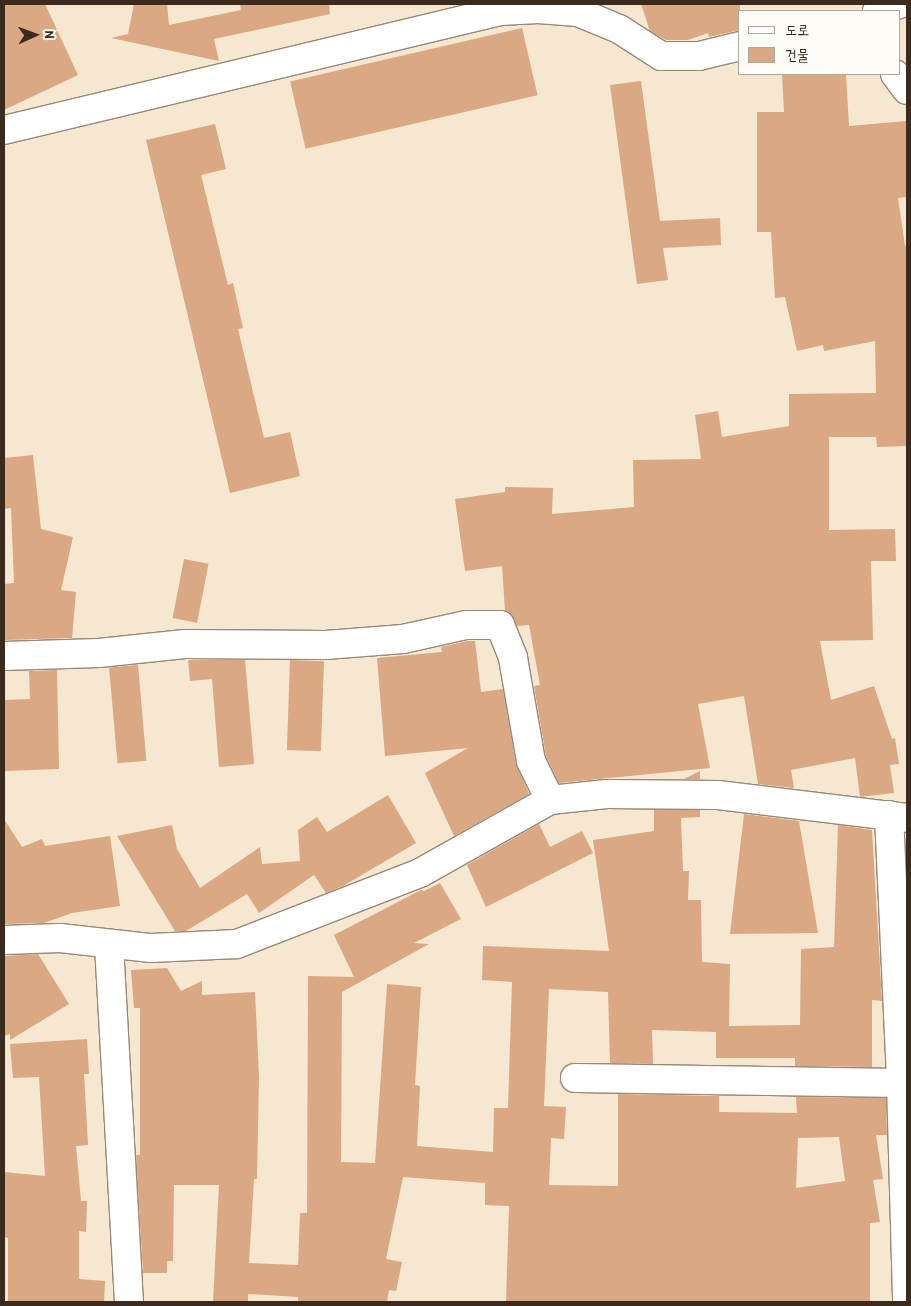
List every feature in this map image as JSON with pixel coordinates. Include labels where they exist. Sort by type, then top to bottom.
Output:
[{"type":"street","points":[[880,10],[900,4]]},
{"type":"street","points":[[4,130],[500,11],[538,9],[578,12],[619,29],[661,56],[699,56],[738,46]]},
{"type":"street","points":[[896,75],[907,90]]},
{"type":"street","points":[[4,656],[99,653],[185,644],[326,645],[403,639],[466,625],[500,625],[513,658],[531,761],[550,800]]},
{"type":"street","points":[[4,940],[60,938],[109,945],[151,948],[237,944],[420,873],[550,800],[607,794],[718,796],[898,816],[906,1302]]},
{"type":"street","points":[[109,945],[129,1302]]},
{"type":"street","points":[[575,1078],[901,1084]]},
{"type":"building","points":[[4,4],[45,4],[78,75],[4,110]]},
{"type":"building","points":[[134,4],[167,4],[169,25],[241,10],[240,4],[329,4],[330,14],[214,39],[219,61],[111,38],[128,34]]},
{"type":"building","points":[[641,4],[740,4],[740,10],[738,10],[738,30],[709,37],[708,33],[688,40],[666,40],[650,31]]},
{"type":"building","points":[[522,28],[538,95],[306,149],[290,82]]},
{"type":"building","points":[[782,75],[846,75],[849,126],[907,121],[907,197],[898,198],[905,246],[907,245],[907,446],[877,447],[876,437],[829,437],[829,530],[895,529],[896,561],[871,561],[873,640],[820,641],[831,700],[874,686],[892,739],[895,738],[899,764],[890,765],[894,793],[860,797],[855,758],[791,770],[794,788],[758,784],[744,696],[698,704],[710,768],[559,783],[546,756],[534,686],[540,685],[529,625],[517,626],[509,612],[505,611],[502,566],[465,571],[455,499],[505,492],[505,487],[553,488],[552,514],[634,507],[633,460],[701,459],[695,415],[718,411],[722,437],[789,426],[789,394],[876,393],[875,341],[824,351],[823,345],[797,351],[785,297],[775,298],[771,232],[757,232],[757,112],[784,112]]},
{"type":"building","points":[[641,81],[660,221],[720,218],[721,245],[663,248],[668,280],[637,284],[610,85]]},
{"type":"building","points":[[215,124],[226,169],[201,175],[228,285],[233,283],[243,328],[238,329],[264,438],[290,432],[300,476],[230,493],[146,140]]},
{"type":"building","points":[[33,455],[41,529],[73,537],[61,590],[76,592],[72,638],[4,640],[4,584],[14,583],[11,508],[4,509],[4,458]]},
{"type":"building","points":[[184,559],[209,564],[197,623],[173,618]]},
{"type":"building","points":[[475,641],[481,692],[503,689],[516,764],[529,794],[454,836],[425,773],[468,748],[385,756],[377,658],[442,652],[441,647]]},
{"type":"building","points":[[188,660],[245,660],[254,764],[219,767],[212,679],[190,681]]},
{"type":"building","points":[[290,660],[324,661],[321,751],[287,750]]},
{"type":"building","points":[[138,665],[146,761],[117,763],[109,668]]},
{"type":"building","points":[[57,670],[59,769],[4,771],[4,700],[30,699],[29,671]]},
{"type":"building","points":[[700,771],[700,779],[684,779]]},
{"type":"building","points":[[388,795],[416,843],[343,886],[326,893],[314,875],[259,913],[247,894],[186,931],[175,931],[117,836],[172,825],[177,849],[200,888],[260,847],[262,864],[300,861],[298,830],[317,817],[327,832]]},
{"type":"building","points":[[654,810],[700,810],[700,817],[681,818],[683,871],[689,871],[688,900],[701,900],[702,962],[730,964],[729,1026],[800,1025],[801,949],[834,947],[838,825],[872,830],[882,1001],[872,1000],[872,1067],[795,1066],[795,1058],[716,1058],[716,1032],[652,1030],[653,1064],[610,1063],[608,992],[549,989],[544,1106],[566,1107],[564,1139],[551,1138],[549,1185],[618,1186],[618,1094],[719,1096],[719,1112],[797,1113],[796,1097],[886,1098],[887,1135],[876,1135],[883,1179],[873,1180],[880,1222],[870,1223],[870,1302],[506,1302],[509,1206],[485,1205],[485,1183],[403,1177],[386,1259],[402,1262],[396,1291],[389,1290],[387,1302],[298,1302],[298,1297],[248,1294],[248,1302],[213,1302],[219,1185],[174,1185],[173,1261],[167,1261],[167,1273],[143,1273],[136,1155],[140,1155],[140,1008],[134,1008],[131,970],[167,968],[181,991],[202,981],[202,995],[255,992],[259,1077],[257,1179],[254,1179],[249,1263],[298,1265],[300,1213],[307,1213],[308,976],[354,977],[334,935],[421,890],[424,891],[440,883],[461,919],[414,943],[429,944],[342,992],[341,1162],[375,1163],[387,984],[421,987],[415,1085],[420,1086],[417,1146],[493,1152],[494,1108],[508,1108],[512,982],[482,980],[483,946],[609,951],[593,840],[654,831]],"holes":[[[839,1137],[845,1181],[796,1188],[798,1138]]]},
{"type":"building","points":[[744,814],[799,821],[818,933],[730,934]]},
{"type":"building","points":[[4,819],[22,847],[42,839],[45,846],[110,836],[120,906],[72,913],[44,923],[4,924]]},
{"type":"building","points":[[539,824],[550,847],[582,831],[593,853],[486,907],[467,865]]},
{"type":"building","points":[[38,954],[69,1004],[10,1040],[10,1034],[4,1036],[4,956]]},
{"type":"building","points":[[87,1039],[89,1074],[84,1074],[88,1145],[76,1146],[81,1201],[87,1201],[86,1232],[79,1231],[79,1279],[105,1281],[104,1302],[8,1302],[8,1238],[4,1237],[4,1172],[45,1176],[39,1077],[13,1078],[10,1044]]}]
